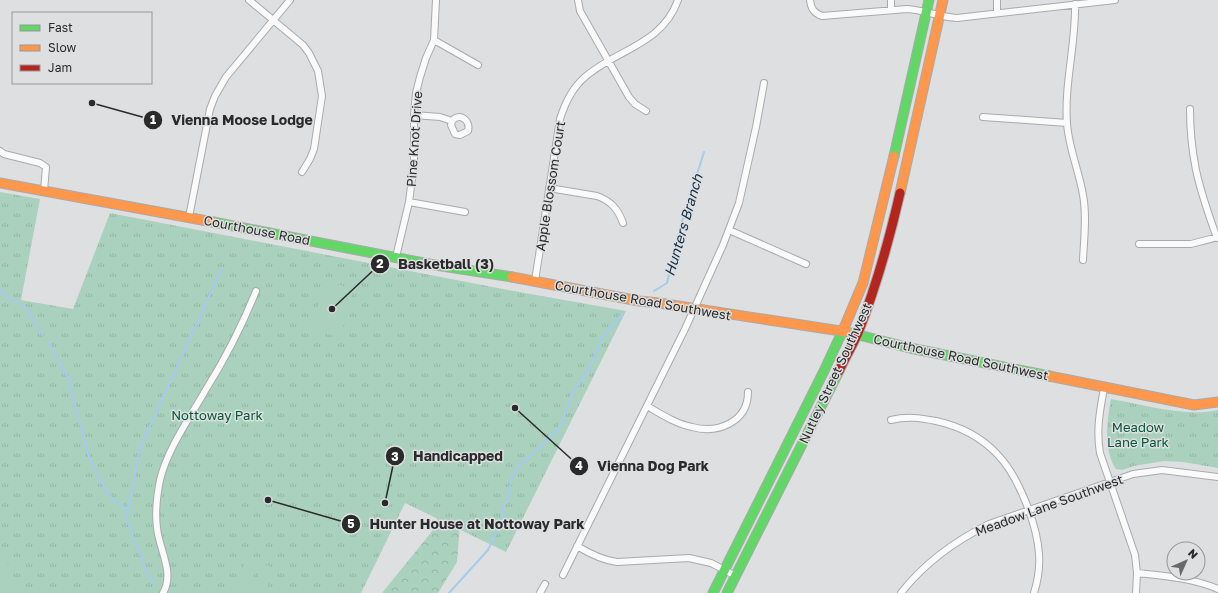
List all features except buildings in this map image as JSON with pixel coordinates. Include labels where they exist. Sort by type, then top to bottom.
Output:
[{"type":"main road","name":"Nutley Street Southwest","points":[[713,593],[842,332],[862,283],[871,256],[929,0]]},
{"type":"main road","name":"Nutley Street Southwest","points":[[727,593],[857,334],[883,262],[943,0]]},
{"type":"main road","name":"Courthouse Road","points":[[0,183],[189,217],[429,264],[514,278]]},
{"type":"main road","name":"Courthouse Road Southwest","points":[[514,278],[639,301],[857,334],[885,340],[910,348],[1180,403],[1194,405],[1218,402]]},
{"type":"street","points":[[249,0],[303,45],[309,53],[318,72],[321,83],[321,103],[314,149],[302,172]]},
{"type":"street","points":[[189,217],[210,109],[215,96],[226,76],[290,0]]},
{"type":"street","name":"Pine Knot Drive","points":[[396,257],[409,202],[414,163],[414,115],[420,77],[434,40],[436,0]]},
{"type":"street","points":[[578,0],[580,11],[629,97],[635,104],[646,111]]},
{"type":"street","name":"Apple Blossom Court","points":[[535,281],[560,119],[564,108],[576,87],[593,71],[649,39],[658,31],[666,23],[678,0]]},
{"type":"street","points":[[810,0],[811,7],[822,16],[907,9],[957,18],[1115,0]]},
{"type":"street","points":[[891,0],[891,10]]},
{"type":"street","points":[[997,0],[997,13]]},
{"type":"street","points":[[1075,4],[1075,24],[1067,123],[1071,150],[1080,178],[1084,198],[1085,214],[1083,260]]},
{"type":"street","points":[[434,40],[478,65]]},
{"type":"street","points":[[563,575],[694,309],[729,230],[739,203],[764,83]]},
{"type":"street","points":[[1139,244],[1191,244],[1217,238],[1200,188],[1196,170],[1190,131],[1190,109]]},
{"type":"street","points":[[414,115],[440,117],[452,121]]},
{"type":"street","points":[[983,117],[1067,123]]},
{"type":"street","points":[[0,151],[4,154],[34,162],[46,167],[44,191]]},
{"type":"street","points":[[549,188],[597,196],[604,199],[616,209],[623,223]]},
{"type":"street","points":[[409,202],[465,212]]},
{"type":"street","points":[[729,230],[806,264]]},
{"type":"street","points":[[163,593],[168,577],[158,537],[156,522],[158,495],[163,471],[172,447],[230,347],[256,291]]},
{"type":"street","points":[[1104,388],[1099,416],[1098,440],[1100,453],[1135,555],[1137,573],[1136,593]]},
{"type":"street","points":[[647,406],[685,425],[703,429],[712,429],[723,426],[739,418],[747,405],[748,392]]},
{"type":"street","points":[[891,420],[911,417],[949,424],[963,429],[976,437],[997,454],[1016,481],[1028,510],[1039,554],[1039,570],[1034,593]]},
{"type":"street","name":"Meadow Lane Southwest","points":[[901,593],[922,569],[954,544],[990,524],[1028,510],[1133,474],[1162,470],[1218,477]]},
{"type":"street","points":[[577,546],[608,561],[617,562],[689,558],[711,564],[736,576]]},
{"type":"street","points":[[1137,573],[1177,577],[1195,581],[1218,589]]},
{"type":"street","points":[[540,593],[545,584]]},
{"type":"green space","name":"Nottoway Park","points":[[0,192],[40,199],[21,300],[73,309],[110,213],[508,290],[626,311],[506,552],[405,503],[361,593],[0,593]]},
{"type":"green space","points":[[325,281],[354,289],[340,338],[311,329]]},
{"type":"green space","name":"Meadow Lane Park","points":[[1111,399],[1179,411],[1206,412],[1218,410],[1218,468],[1183,462],[1164,461],[1134,466],[1122,470],[1116,469],[1109,453],[1107,435]]},
{"type":"green space","points":[[431,484],[461,512],[457,562],[438,593],[382,593],[438,524]]},
{"type":"green space","points":[[0,542],[17,593],[0,593]]},
{"type":"green space","points":[[246,559],[258,563],[250,589],[238,585]]},
{"type":"green space","points":[[262,564],[274,568],[265,593],[254,590]]},
{"type":"waterway","name":"Hunters Branch","points":[[654,291],[667,283],[680,228],[704,152]]},
{"type":"waterway","points":[[155,583],[149,577],[126,518],[140,448],[222,268]]},
{"type":"waterway","points":[[0,289],[2,294],[25,307],[43,336]]},
{"type":"waterway","name":"Hunters Branch","points":[[449,593],[488,550],[502,521],[502,508],[507,502],[512,478],[518,467],[557,431],[564,418],[573,391],[587,374],[602,338],[622,314]]},
{"type":"waterway","points":[[48,342],[68,378],[88,454],[98,477],[110,496],[128,510]]},
{"type":"traffic: fast","points":[[894,156],[929,0]]},
{"type":"traffic: fast","points":[[213,222],[429,264],[512,277]]},
{"type":"traffic: fast","points":[[713,593],[844,328]]},
{"type":"traffic: fast","points":[[847,332],[910,348],[1049,376]]},
{"type":"traffic: fast","points":[[727,593],[839,371]]},
{"type":"traffic: slow","points":[[900,193],[943,0]]},
{"type":"traffic: slow","points":[[844,328],[863,283],[894,156]]},
{"type":"traffic: slow","points":[[0,183],[213,222]]},
{"type":"traffic: slow","points":[[512,277],[639,301],[847,332]]},
{"type":"traffic: slow","points":[[1049,376],[1194,405],[1218,402]]},
{"type":"traffic: jam","points":[[839,371],[858,333],[871,298],[887,246],[900,193]]},
{"type":"place","name":"Vienna Moose Lodge","points":[[92,103]]},
{"type":"place","name":"Basketball (3)","points":[[332,309]]},
{"type":"place","name":"Vienna Dog Park","points":[[515,408]]},
{"type":"place","name":"Hunter House at Nottoway Park","points":[[268,500]]},
{"type":"place","name":"Handicapped","points":[[385,503]]}]
